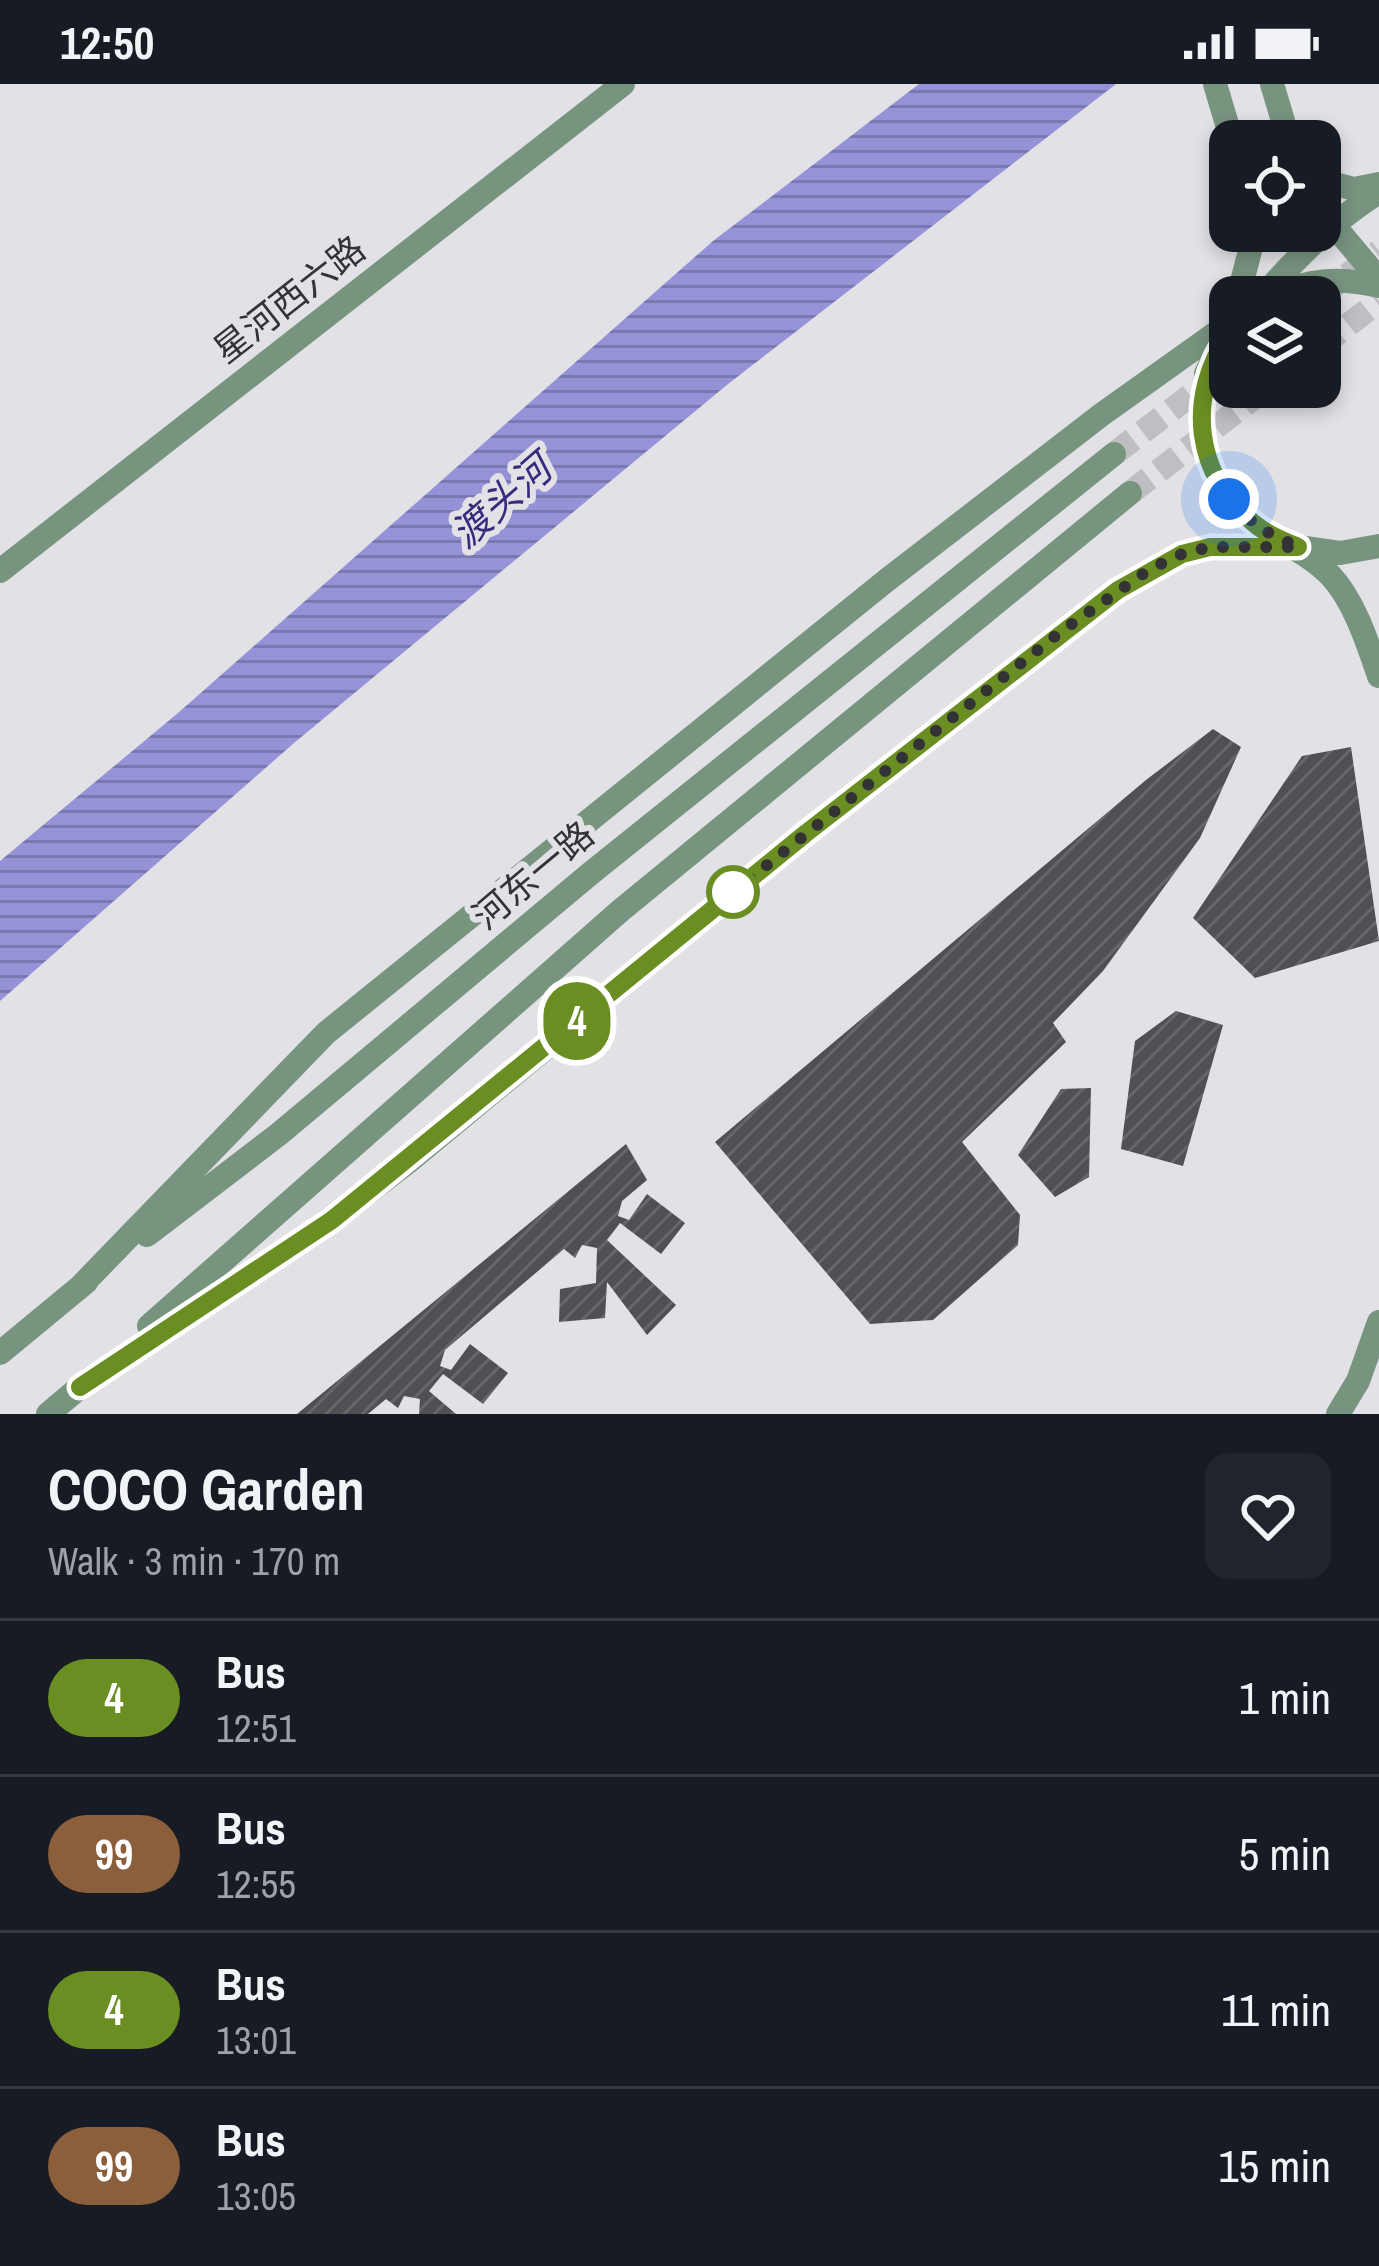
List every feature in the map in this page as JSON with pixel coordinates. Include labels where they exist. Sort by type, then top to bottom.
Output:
[{"type":"street","name":"星河西六路","points":[[0,571],[623,84]]},
{"type":"street","points":[[1215,84],[1226,120]]},
{"type":"street","points":[[1272,84],[1282,120]]},
{"type":"street","points":[[1341,186],[1379,188]]},
{"type":"street","points":[[1341,209],[1379,188]]},
{"type":"street","points":[[1341,235],[1379,282]]},
{"type":"street","points":[[1283,276],[1302,252]]},
{"type":"street","points":[[1341,278],[1379,282]]},
{"type":"street","points":[[78,1289],[326,1033],[886,580],[1209,339]]},
{"type":"street","points":[[1209,370],[1200,417],[1208,460],[1228,498],[1259,528],[1298,547],[1334,578],[1379,676]]},
{"type":"street","name":"河东一路","points":[[0,1353],[279,1134],[591,873],[1114,454]]},
{"type":"street","points":[[48,1414],[620,911],[1130,493]]},
{"type":"street","points":[[80,1387],[332,1220],[805,834],[1118,590],[1182,554],[1210,547],[1298,547],[1340,553],[1379,546]]},
{"type":"street","points":[[1338,1414],[1358,1381],[1379,1322]]},
{"type":"water","name":"渡头河","points":[[919,84],[1116,84],[728,384],[294,743],[0,1001],[0,861],[178,713],[713,241]]},
{"type":"building","points":[[1213,729],[1241,747],[1200,838],[1103,971],[1053,1023],[1066,1042],[962,1142],[1020,1215],[1018,1245],[933,1320],[870,1324],[715,1142]]},
{"type":"building","points":[[1351,747],[1379,941],[1255,978],[1193,918],[1302,756]]},
{"type":"building","points":[[1176,1011],[1223,1025],[1183,1166],[1121,1149],[1135,1041]]},
{"type":"building","points":[[1091,1088],[1089,1177],[1055,1197],[1018,1155],[1061,1089]]},
{"type":"building","points":[[626,1144],[647,1180],[622,1201],[618,1216],[629,1220],[647,1194],[685,1223],[661,1254],[620,1223],[607,1240],[676,1305],[647,1335],[607,1282],[605,1318],[559,1322],[560,1289],[596,1283],[597,1248],[582,1245],[575,1258],[564,1249],[445,1350],[440,1366],[451,1370],[470,1344],[508,1373],[483,1404],[443,1374],[429,1391],[456,1414],[419,1414],[420,1399],[404,1396],[398,1408],[386,1399],[368,1414],[297,1414]]},
{"type":"tunnel","points":[[1341,280],[1379,251]]},
{"type":"tunnel","points":[[1341,331],[1379,301]]},
{"type":"tunnel","points":[[1114,454],[1209,381]]},
{"type":"tunnel","points":[[1130,493],[1241,408]]},
{"type":"bus line","name":"4","points":[[80,1387],[332,1220],[805,834],[1118,590],[1182,554],[1210,547],[1298,547],[1259,528],[1228,498],[1208,460],[1200,417],[1209,370]]},
{"type":"route","points":[[733,892],[1059,633],[1150,569],[1210,547],[1298,547],[1259,528],[1229,499]]}]
